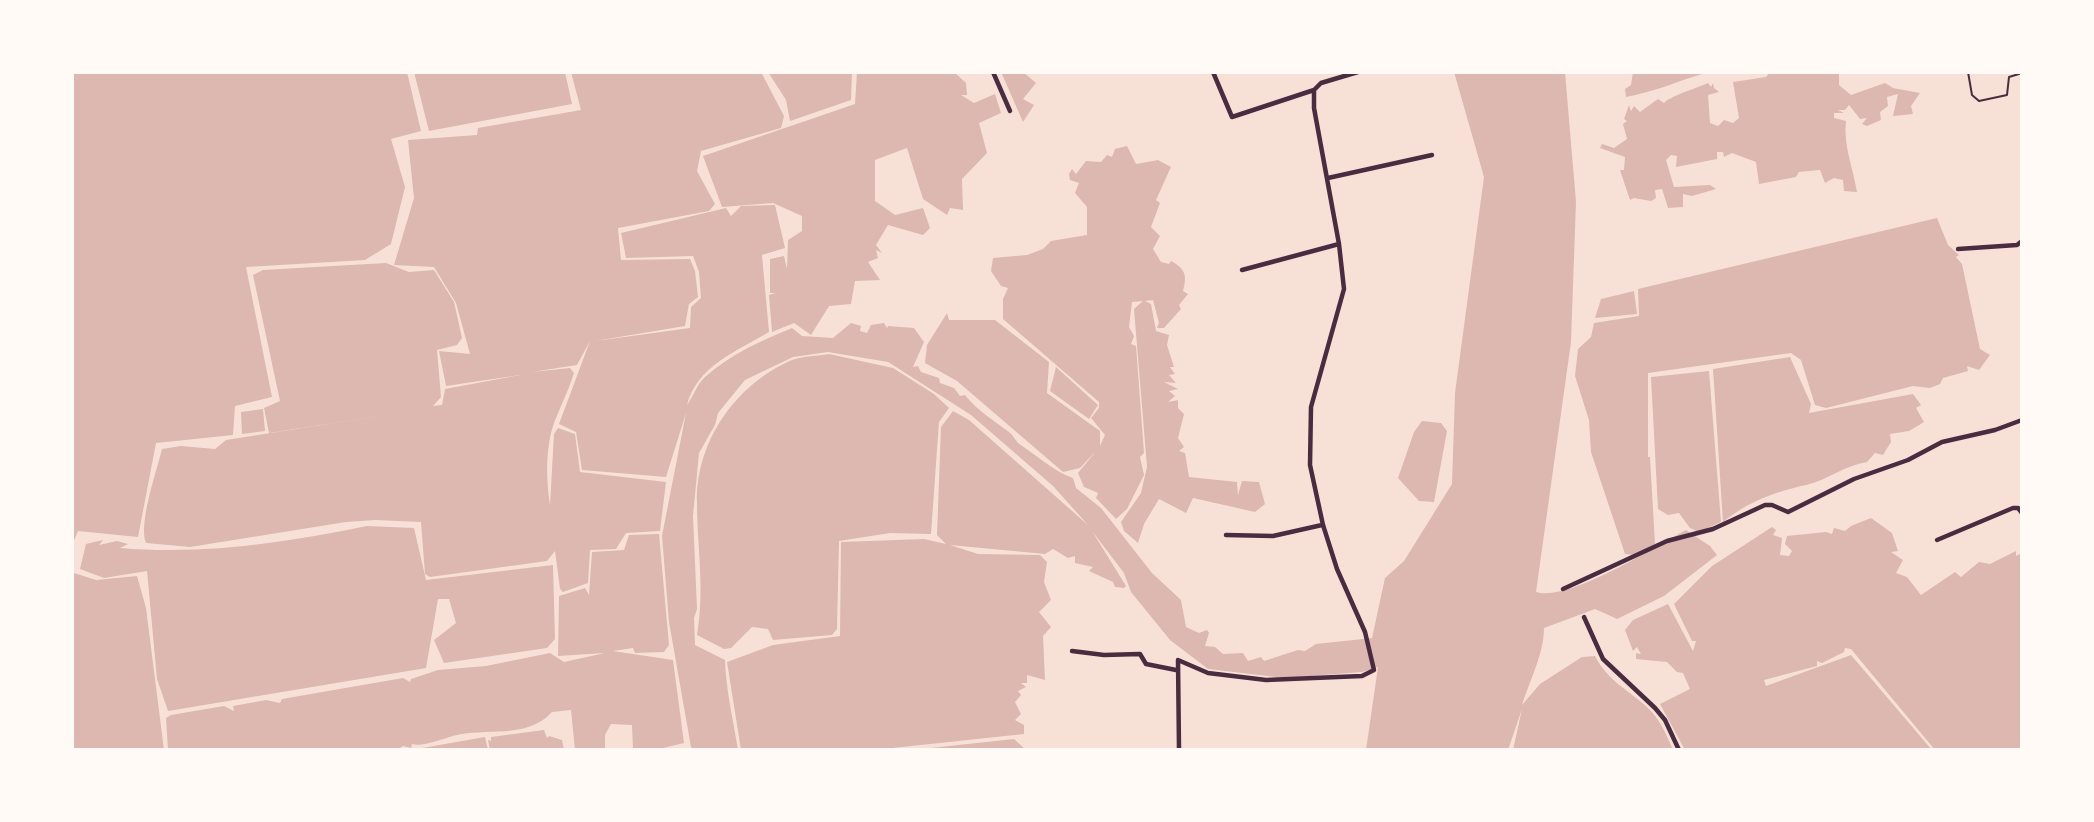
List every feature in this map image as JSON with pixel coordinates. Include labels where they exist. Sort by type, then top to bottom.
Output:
[{"type":"street","points":[[993,72],[1010,111]]},
{"type":"street","points":[[1213,72],[1232,117],[1314,90],[1321,83],[1358,72]]},
{"type":"street","points":[[1179,750],[1178,660],[1182,659],[1208,673],[1266,680],[1362,676],[1374,670],[1365,632],[1337,569],[1322,525],[1310,465],[1311,407],[1344,289],[1339,244],[1314,108],[1314,90]]},
{"type":"street","points":[[1328,178],[1432,155]]},
{"type":"street","points":[[1958,249],[2017,245],[2022,241]]},
{"type":"street","points":[[1242,270],[1339,244]]},
{"type":"street","points":[[1563,589],[1667,541],[1713,529],[1765,505],[1788,512],[1854,479],[1908,460],[1942,442],[1995,430],[2022,420]]},
{"type":"street","points":[[1937,540],[2013,508],[2018,508],[2022,513]]},
{"type":"street","points":[[1226,535],[1273,537],[1322,525]]},
{"type":"street","points":[[1584,617],[1603,659],[1656,708],[1665,720],[1679,750]]},
{"type":"street","points":[[1072,651],[1104,655],[1140,654],[1146,664],[1177,670]]},
{"type":"path","points":[[1968,72],[1972,95],[1979,101],[2007,95],[2010,77],[2022,73]]},
{"type":"shaded area","points":[[72,72],[407,72],[421,131],[391,139],[405,187],[391,244],[365,260],[246,267],[272,397],[235,406],[233,435],[156,443],[138,537],[78,531],[72,545]]},
{"type":"shaded area","points":[[414,72],[565,72],[572,104],[429,131]]},
{"type":"shaded area","points":[[571,72],[761,72],[784,116],[781,128],[701,151],[697,171],[715,204],[709,211],[618,228],[621,260],[690,259],[695,271],[698,297],[689,304],[685,326],[595,341],[690,328],[691,307],[701,298],[699,272],[693,256],[626,258],[621,233],[726,208],[731,216],[741,206],[775,205],[785,248],[762,255],[769,332],[709,370],[692,391],[687,405],[702,380],[725,361],[792,328],[802,336],[833,338],[851,323],[861,326],[860,331],[867,333],[871,325],[884,323],[887,328],[914,328],[924,342],[913,367],[918,366],[921,372],[939,378],[940,383],[954,388],[960,396],[965,395],[1018,443],[1051,467],[1073,478],[1076,488],[1101,508],[1152,573],[1181,600],[1186,627],[1199,633],[1207,630],[1209,633],[1205,646],[1215,647],[1223,654],[1243,653],[1248,661],[1261,657],[1264,661],[1298,650],[1305,651],[1316,644],[1372,638],[1385,578],[1404,561],[1452,484],[1455,393],[1484,177],[1454,72],[1565,72],[1576,202],[1571,342],[1536,592],[1551,593],[1590,581],[1686,530],[1710,546],[1717,555],[1664,596],[1617,619],[1595,609],[1544,628],[1539,657],[1522,705],[1540,684],[1582,657],[1595,656],[1612,679],[1652,712],[1673,750],[1513,750],[1522,709],[1508,750],[1366,750],[1378,667],[1362,672],[1285,678],[1208,669],[1170,640],[1131,592],[1124,573],[1092,531],[1126,586],[1124,588],[1115,587],[1113,582],[1089,571],[1093,567],[1075,563],[1075,556],[1068,558],[1053,549],[1045,554],[950,545],[978,554],[1040,555],[1047,562],[1044,582],[1051,600],[1039,612],[1051,627],[1043,636],[1045,680],[1027,675],[1027,683],[1021,683],[1026,687],[1018,691],[1021,695],[1015,702],[1021,714],[1015,720],[1024,725],[1024,734],[874,750],[741,750],[727,662],[773,645],[840,636],[841,542],[924,539],[946,544],[937,535],[941,427],[953,411],[969,420],[1088,525],[1053,486],[971,415],[888,362],[828,352],[793,357],[745,380],[718,413],[715,425],[699,453],[693,516],[697,609],[694,618],[695,645],[725,660],[738,750],[694,750],[691,747],[669,622],[662,536],[686,413],[666,477],[582,470],[576,432],[559,424],[590,341],[577,365],[532,372],[570,368],[574,373],[552,428],[548,450],[550,505],[554,434],[558,428],[575,434],[580,472],[666,482],[660,531],[626,533],[616,549],[590,550],[588,583],[563,592],[560,589],[555,551],[547,561],[430,577],[425,574],[421,522],[346,522],[190,547],[146,543],[146,510],[162,449],[181,446],[215,449],[226,440],[398,413],[269,433],[264,408],[280,401],[253,275],[263,270],[386,263],[409,272],[434,270],[454,302],[462,338],[457,345],[437,350],[441,397],[433,406],[442,405],[445,389],[520,375],[446,386],[439,351],[470,354],[456,303],[434,267],[394,265],[414,198],[408,140],[477,135],[478,128],[581,110]]},
{"type":"shaded area","points":[[768,72],[852,72],[851,100],[790,121],[786,100]]},
{"type":"shaded area","points":[[857,72],[954,72],[966,83],[967,95],[961,95],[974,103],[995,94],[1001,113],[979,123],[987,153],[962,179],[963,210],[950,208],[947,215],[923,199],[907,148],[875,160],[875,201],[895,215],[923,208],[930,228],[923,235],[888,225],[876,245],[882,253],[876,250],[878,258],[868,262],[880,280],[855,281],[851,304],[829,306],[811,335],[794,323],[772,332],[769,295],[776,293],[770,293],[770,259],[784,256],[787,269],[788,240],[802,231],[802,216],[773,203],[722,207],[703,156],[855,104]]},
{"type":"shaded area","points":[[1001,72],[1023,72],[1036,83],[1023,99],[1034,105],[1023,122]]},
{"type":"shaded area","points":[[1633,72],[1709,72],[1626,97],[1625,89],[1631,85]]},
{"type":"shaded area","points":[[1770,72],[1839,72],[1839,85],[1851,95],[1885,83],[1893,88],[1920,93],[1911,106],[1913,114],[1893,116],[1898,94],[1887,97],[1888,106],[1880,112],[1881,120],[1867,126],[1862,124],[1867,118],[1860,119],[1849,105],[1845,110],[1838,110],[1844,113],[1834,113],[1834,118],[1846,121],[1847,147],[1857,192],[1844,191],[1843,180],[1834,178],[1825,183],[1820,170],[1799,172],[1796,177],[1759,184],[1756,162],[1732,153],[1724,157],[1723,152],[1717,152],[1717,159],[1676,167],[1677,156],[1671,155],[1666,160],[1674,187],[1710,185],[1716,189],[1692,196],[1683,194],[1683,207],[1668,208],[1662,189],[1655,190],[1656,198],[1651,201],[1634,198],[1630,200],[1620,170],[1624,170],[1625,157],[1600,148],[1602,144],[1614,148],[1627,139],[1623,124],[1627,121],[1624,119],[1629,105],[1631,111],[1634,106],[1640,112],[1658,99],[1664,103],[1708,83],[1711,87],[1713,83],[1719,92],[1708,95],[1710,123],[1718,126],[1724,120],[1733,123],[1739,118],[1733,82],[1766,77]]},
{"type":"shaded area","points":[[1127,146],[1136,164],[1158,160],[1171,167],[1156,200],[1160,203],[1151,227],[1160,236],[1153,249],[1161,262],[1169,264],[1171,261],[1180,267],[1185,277],[1183,291],[1188,294],[1179,305],[1181,309],[1164,328],[1157,328],[1159,323],[1153,300],[1145,301],[1151,304],[1156,331],[1169,335],[1167,345],[1174,367],[1170,367],[1175,374],[1169,375],[1176,383],[1164,382],[1178,389],[1169,391],[1175,396],[1168,402],[1178,400],[1178,408],[1184,414],[1178,438],[1184,447],[1179,451],[1185,453],[1189,477],[1237,482],[1238,495],[1242,481],[1259,482],[1265,504],[1255,512],[1193,498],[1186,513],[1159,499],[1144,524],[1138,543],[1124,531],[1121,522],[1141,493],[1147,467],[1134,309],[1143,301],[1132,302],[1129,327],[1134,336],[1131,344],[1136,346],[1144,453],[1140,457],[1144,475],[1127,509],[1116,519],[1096,498],[1098,493],[1084,487],[1078,473],[1096,451],[1080,468],[1063,472],[957,381],[925,363],[927,345],[947,313],[949,320],[995,320],[1049,362],[1047,393],[1100,431],[1100,446],[1105,435],[1091,418],[1099,408],[1099,402],[1003,319],[1003,299],[1008,288],[1001,286],[991,271],[993,258],[1027,255],[1043,249],[1051,241],[1087,235],[1087,207],[1075,193],[1079,183],[1070,180],[1069,174],[1072,169],[1076,174],[1086,161],[1101,162],[1107,155],[1112,157],[1115,149]]},
{"type":"shaded area","points":[[1937,218],[1948,245],[1959,255],[1956,257],[1962,264],[1980,349],[1990,355],[1979,370],[1967,366],[1968,371],[1943,378],[1940,384],[1930,388],[1913,386],[1826,408],[1815,405],[1801,360],[1791,353],[1648,373],[1648,457],[1655,544],[1635,555],[1625,554],[1591,452],[1589,420],[1575,376],[1578,349],[1591,337],[1594,323],[1639,316],[1638,289]]},
{"type":"shaded area","points":[[1634,291],[1637,314],[1595,318],[1601,299]]},
{"type":"shaded area","points":[[829,354],[893,368],[934,394],[949,408],[939,422],[931,534],[890,533],[839,541],[837,629],[832,635],[773,640],[768,629],[752,627],[731,648],[724,649],[697,635],[701,585],[697,502],[698,479],[704,457],[723,417],[753,384],[792,360]]},
{"type":"shaded area","points":[[1790,357],[1811,404],[1809,413],[1913,394],[1921,405],[1916,408],[1924,422],[1909,431],[1890,434],[1891,442],[1883,455],[1875,453],[1867,462],[1851,466],[1814,483],[1763,498],[1723,522],[1713,369]]},
{"type":"shaded area","points":[[1056,367],[1098,405],[1089,419],[1050,391]]},
{"type":"shaded area","points":[[1709,371],[1721,522],[1699,532],[1690,528],[1679,513],[1668,515],[1658,509],[1651,377]]},
{"type":"shaded area","points":[[263,409],[265,431],[242,434],[241,412]]},
{"type":"shaded area","points":[[1422,421],[1441,423],[1447,431],[1434,502],[1419,501],[1398,478],[1414,432]]},
{"type":"shaded area","points":[[1871,518],[1892,533],[1898,551],[1891,552],[1903,560],[1896,573],[1907,577],[1921,595],[1955,572],[1961,577],[1979,562],[1990,564],[2016,551],[2016,556],[2022,553],[2022,750],[1935,750],[1851,649],[1845,648],[1844,652],[1822,663],[1817,661],[1817,666],[1764,680],[1766,686],[1851,655],[1932,750],[1685,750],[1660,704],[1690,689],[1683,673],[1677,672],[1667,662],[1636,659],[1636,653],[1641,654],[1637,647],[1633,651],[1625,630],[1633,620],[1668,604],[1693,651],[1696,641],[1692,641],[1674,604],[1712,566],[1772,527],[1776,530],[1773,535],[1782,538],[1780,555],[1789,556],[1792,551],[1785,544],[1787,536],[1826,532],[1832,534],[1834,528],[1845,531]]},
{"type":"shaded area","points":[[367,526],[414,528],[426,580],[553,565],[555,639],[547,648],[444,663],[434,640],[456,623],[449,599],[438,599],[426,668],[168,711],[157,679],[147,571],[104,578],[80,569],[86,544],[103,540],[99,545],[117,541],[128,544],[120,548],[214,549],[305,538]]},
{"type":"shaded area","points":[[659,534],[669,645],[664,652],[635,653],[633,648],[613,651],[673,660],[684,743],[655,750],[633,750],[632,725],[611,724],[605,735],[605,750],[575,750],[571,710],[552,712],[542,721],[518,730],[465,734],[427,744],[412,744],[411,748],[403,746],[397,750],[168,750],[166,718],[171,715],[224,706],[234,711],[233,706],[266,700],[280,703],[282,699],[403,678],[410,682],[411,679],[438,670],[486,666],[550,653],[564,662],[605,653],[558,656],[559,596],[585,588],[589,595],[592,552],[624,550],[629,535]]},
{"type":"shaded area","points":[[74,573],[96,580],[137,576],[146,608],[164,750],[72,750]]},
{"type":"shaded area","points":[[544,730],[547,738],[549,736],[562,740],[564,750],[490,750],[488,740],[491,741],[491,737]]},
{"type":"shaded area","points":[[485,737],[488,750],[411,750]]},
{"type":"shaded area","points":[[1014,739],[1026,750],[912,750]]}]
